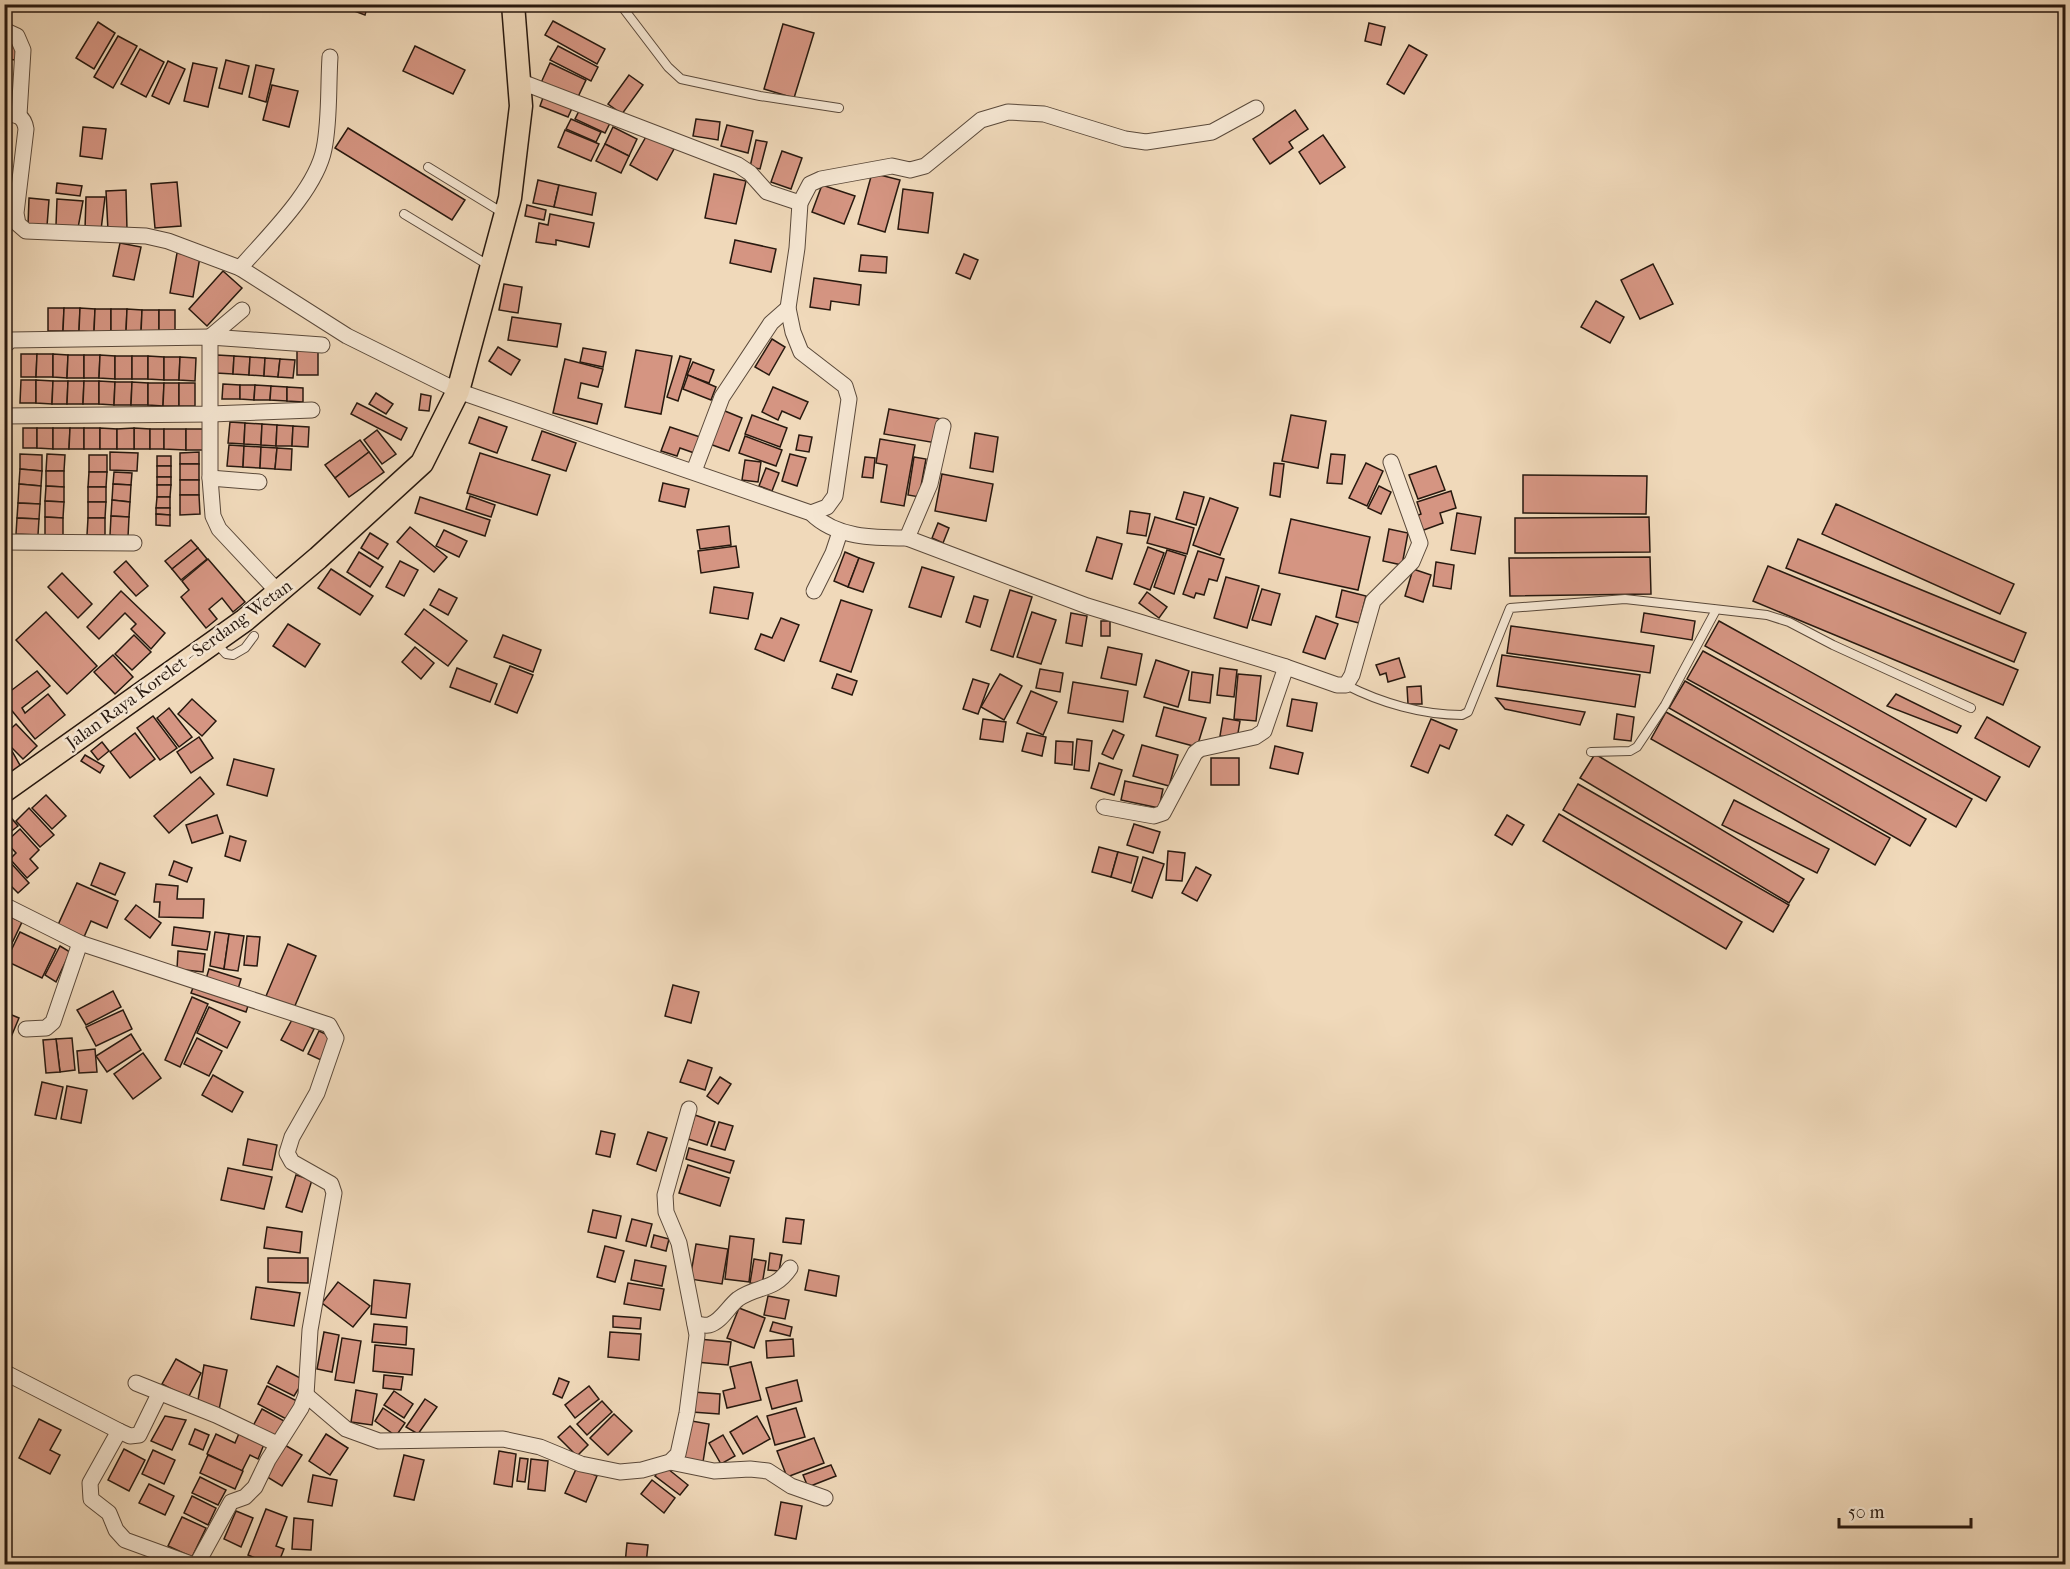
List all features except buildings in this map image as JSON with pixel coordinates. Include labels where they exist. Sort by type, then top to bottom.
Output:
[{"type":"main road","name":"Jalan Raya Korelet - Serdang Wetan","points":[[4,791],[215,642],[279,593],[422,463],[458,391],[510,198],[519,141],[521,106],[513,4]]},
{"type":"street","points":[[4,30],[17,36],[23,50],[12,114],[24,120],[26,129],[16,213],[18,224],[24,230],[157,238],[240,268],[347,336],[458,391],[811,513],[824,525],[840,532],[876,538],[907,538],[1087,606],[1337,685],[1346,685],[1352,675],[1373,601],[1412,562],[1420,543],[1391,462]]},
{"type":"street","points":[[240,268],[291,209],[315,174],[324,150],[330,57]]},
{"type":"street","points":[[519,81],[738,165],[750,172],[767,192],[800,203]]},
{"type":"street","points":[[811,513],[827,507],[835,496],[849,399],[845,386],[801,352],[793,332],[788,308],[797,248],[800,203],[810,184],[821,178],[892,166],[910,170],[925,166],[981,120],[994,115],[1025,111],[1044,114],[1125,139],[1146,142],[1212,132],[1256,108]]},
{"type":"street","points":[[694,471],[722,397],[771,323],[788,308]]},
{"type":"street","points":[[242,309],[210,337],[210,478],[213,516],[219,529],[279,593]]},
{"type":"street","points":[[4,346],[11,340],[210,337],[322,345]]},
{"type":"street","points":[[4,416],[211,414],[312,410]]},
{"type":"street","points":[[907,538],[930,484],[944,426]]},
{"type":"street","points":[[210,478],[259,482]]},
{"type":"street","points":[[814,591],[833,553],[840,532]]},
{"type":"street","points":[[4,542],[134,543]]},
{"type":"street","points":[[1104,807],[1154,816],[1163,813],[1195,753],[1200,749],[1255,737],[1264,731],[1286,667]]},
{"type":"street","points":[[4,905],[80,943],[329,1025],[335,1032],[336,1038],[316,1093],[292,1137],[287,1152],[292,1162],[331,1184],[334,1192],[310,1329],[306,1395],[301,1408],[277,1444],[255,1487],[245,1497],[231,1502],[197,1564]]},
{"type":"street","points":[[26,1029],[46,1028],[53,1022],[80,943]]},
{"type":"street","points":[[670,1462],[678,1454],[687,1413],[697,1335],[679,1243],[666,1212],[665,1195],[689,1108]]},
{"type":"street","points":[[695,1324],[709,1325],[720,1318],[740,1297],[772,1286],[783,1278],[790,1268]]},
{"type":"street","points":[[4,1372],[130,1437],[139,1435],[159,1394]]},
{"type":"street","points":[[136,1383],[277,1444]]},
{"type":"street","points":[[306,1395],[346,1428],[379,1441],[503,1440],[540,1447],[582,1464],[620,1472],[642,1470],[670,1462],[714,1471],[750,1469],[768,1471],[791,1486],[825,1498]]},
{"type":"street","points":[[119,1431],[92,1478],[89,1492],[91,1499],[109,1513],[116,1530],[125,1540],[191,1564]]},
{"type":"lane","points":[[620,4],[668,67],[681,79],[760,96],[839,108]]},
{"type":"lane","points":[[428,167],[504,214]]},
{"type":"lane","points":[[404,214],[492,267]]},
{"type":"lane","points":[[1346,685],[1372,698],[1412,708],[1462,715],[1468,712],[1501,627],[1512,608],[1625,599],[1767,615],[1789,622],[1833,645],[1971,708]]},
{"type":"lane","points":[[1591,752],[1630,751],[1638,747],[1665,705],[1716,610]]},
{"type":"lane","points":[[215,642],[226,654],[232,655],[245,648],[254,636]]}]
